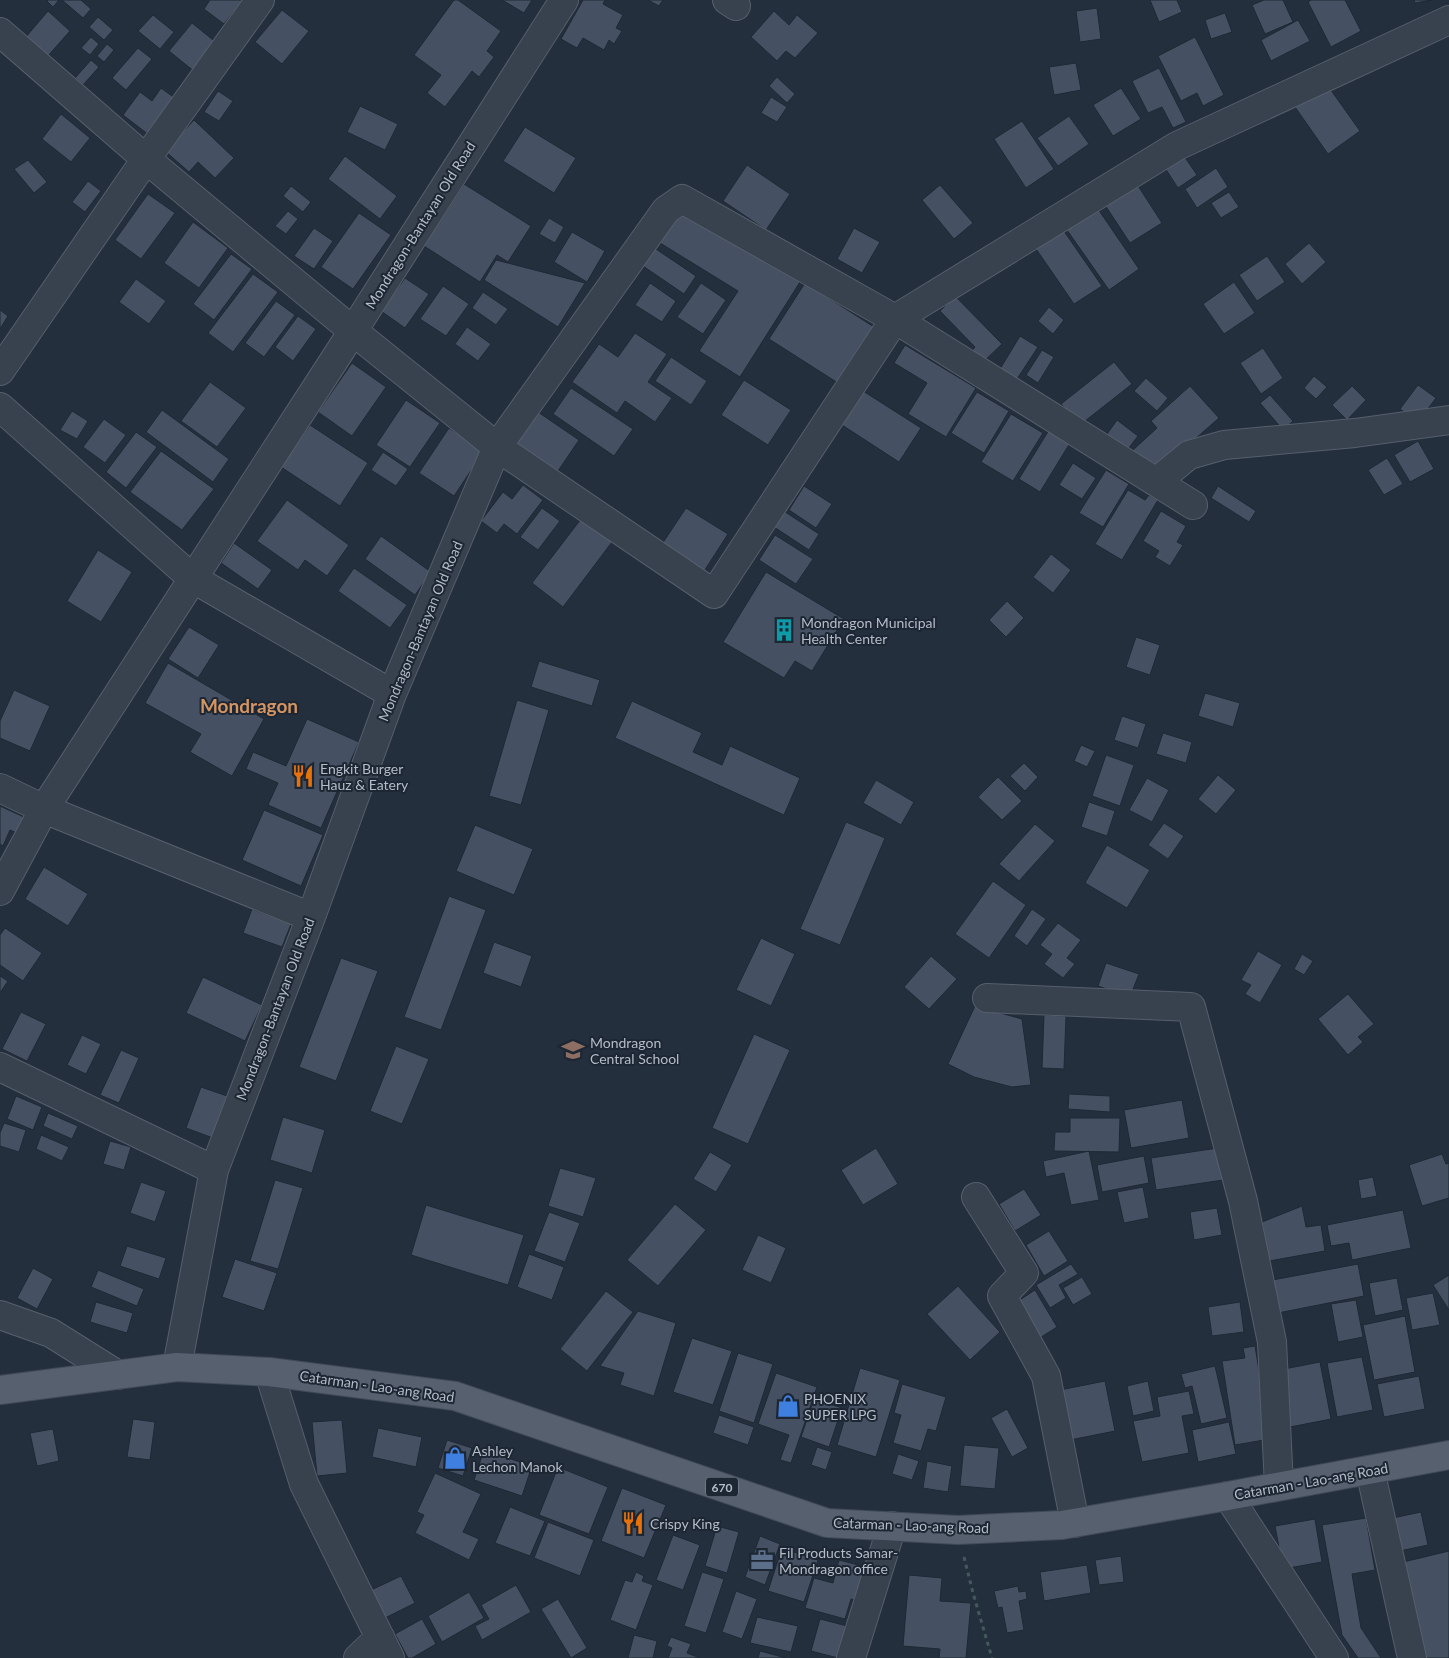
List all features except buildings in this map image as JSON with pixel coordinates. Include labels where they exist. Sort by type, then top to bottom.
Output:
[{"type":"main road","name":"Catarman - Lao-ang Road","points":[[0,1390],[177,1367],[269,1372],[455,1396],[827,1523],[958,1530],[1074,1523],[1449,1455]]},
{"type":"street","points":[[0,372],[146,159],[260,0]]},
{"type":"street","name":"Mondragon-Bantayan Old Road","points":[[0,892],[44,809],[564,0]]},
{"type":"street","points":[[0,32],[146,159],[353,331],[497,447],[714,594],[895,319],[1176,146],[1449,20]]},
{"type":"street","name":"Mondragon-Bantayan Old Road","points":[[177,1367],[214,1170],[311,917],[392,694],[497,447],[666,210],[682,199],[895,319]]},
{"type":"street","points":[[895,319],[1193,505]]},
{"type":"street","points":[[0,407],[192,578],[392,694]]},
{"type":"street","points":[[1156,482],[1189,455],[1224,444],[1355,433],[1449,420]]},
{"type":"street","points":[[0,788],[44,809],[311,917]]},
{"type":"street","points":[[987,998],[1191,1007],[1243,1202],[1272,1342],[1279,1486]]},
{"type":"street","points":[[0,1067],[214,1170]]},
{"type":"street","points":[[976,1197],[1024,1273],[1002,1296],[1046,1376],[1074,1523]]},
{"type":"street","points":[[0,1315],[52,1333],[118,1375]]},
{"type":"street","points":[[269,1372],[304,1484],[385,1648],[358,1658]]},
{"type":"street","points":[[1370,1470],[1412,1658]]},
{"type":"street","points":[[1228,1496],[1334,1658]]},
{"type":"street","points":[[851,1658],[892,1526]]},
{"type":"path","points":[[958,1530],[973,1593],[992,1658]]},
{"type":"place","name":"Mondragon Municipal Health Center","points":[[784,630]]},
{"type":"place","name":"Engkit Burger Hauz & Eatery","points":[[303,776]]},
{"type":"place","name":"Mondragon Central School","points":[[573,1050]]},
{"type":"place","name":"PHOENIX SUPER LPG","points":[[788,1406]]},
{"type":"place","name":"Ashley Lechon Manok","points":[[455,1458]]},
{"type":"place","name":"Crispy King","points":[[633,1523]]},
{"type":"place","name":"Fil Products Samar- Mondragon office","points":[[762,1560]]},
{"type":"district","name":"Mondragon","points":[[249,705]]}]
